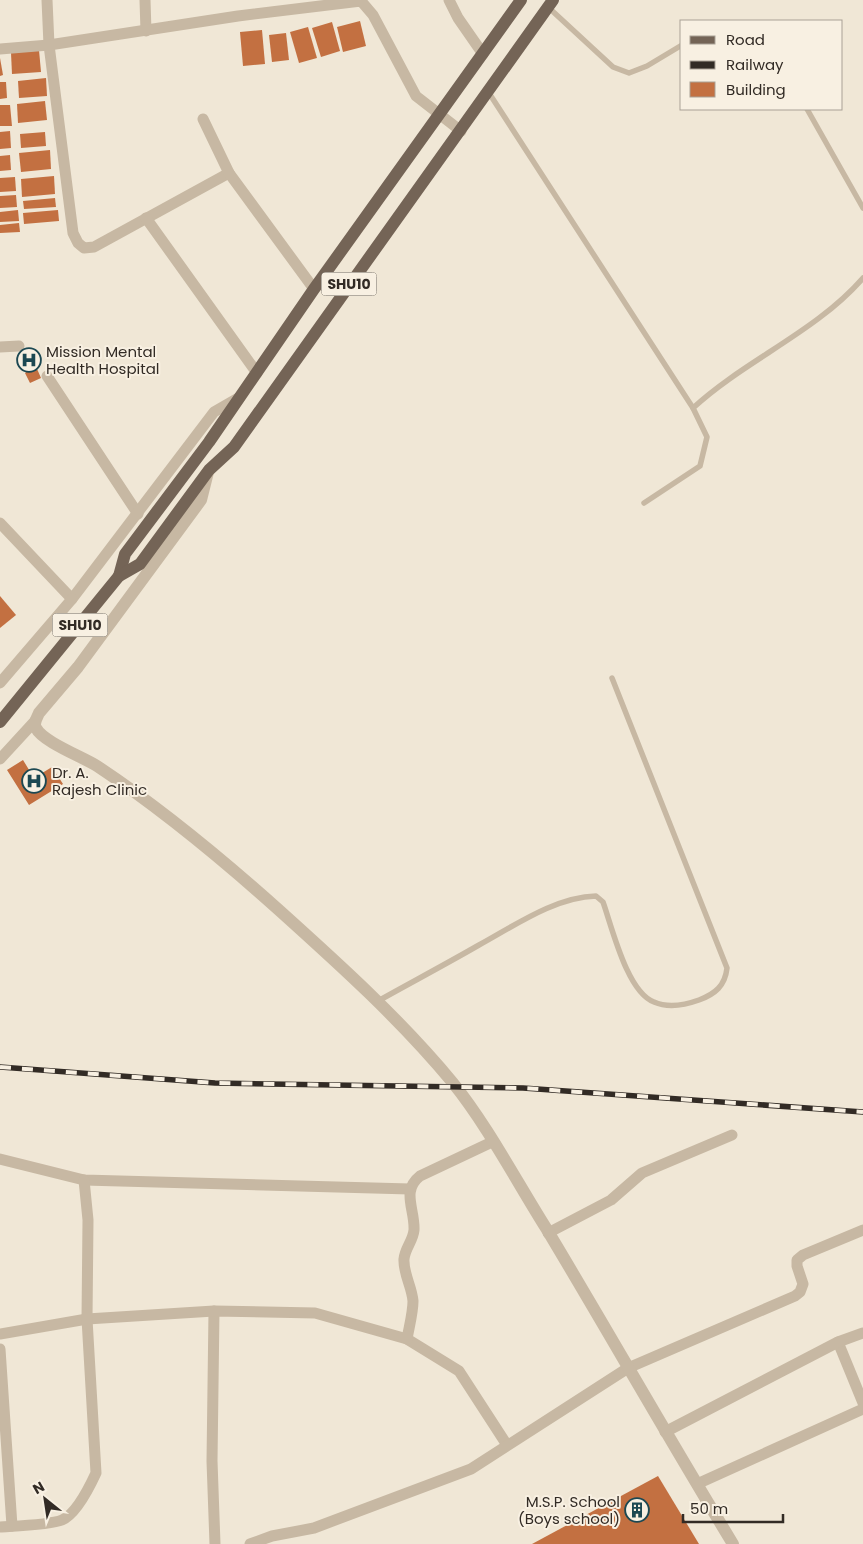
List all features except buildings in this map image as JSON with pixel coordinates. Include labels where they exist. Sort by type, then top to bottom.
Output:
[{"type":"main road","name":"SHU10","points":[[119,576],[125,554],[241,396],[314,289],[483,54],[515,3]]},
{"type":"main road","name":"SHU10","points":[[0,722],[119,576],[140,564],[209,470],[234,447],[335,303],[489,93],[550,3]]},
{"type":"street","points":[[47,0],[49,45],[73,233],[78,243],[84,248],[94,246],[229,173]]},
{"type":"street","points":[[145,0],[146,31]]},
{"type":"street","points":[[449,0],[458,18],[483,54]]},
{"type":"street","points":[[0,49],[49,45],[238,16],[360,1],[373,15],[416,96],[461,131]]},
{"type":"street","points":[[203,119],[229,173],[314,289]]},
{"type":"street","points":[[146,218],[257,373]]},
{"type":"street","points":[[0,348],[19,346]]},
{"type":"street","points":[[47,376],[138,514]]},
{"type":"street","points":[[0,683],[72,599],[214,412],[241,396]]},
{"type":"street","points":[[0,759],[35,721],[39,713],[78,667],[201,500],[209,470]]},
{"type":"street","points":[[0,523],[72,599]]},
{"type":"street","points":[[35,721],[36,728],[45,738],[96,766],[191,834],[304,933],[419,1044],[455,1086],[548,1233],[732,1544]]},
{"type":"street","points":[[548,1233],[612,1200],[642,1173],[732,1135]]},
{"type":"street","points":[[407,1339],[413,1301],[404,1262],[405,1252],[413,1237],[414,1227],[409,1200],[410,1189],[414,1181],[420,1176],[492,1142]]},
{"type":"street","points":[[0,1160],[84,1180],[410,1189]]},
{"type":"street","points":[[0,1527],[62,1520],[75,1507],[96,1473],[86,1319],[88,1220],[84,1180]]},
{"type":"street","points":[[250,1544],[272,1536],[314,1528],[471,1469],[628,1368],[795,1296],[800,1292],[803,1284],[796,1266],[797,1260],[803,1255],[863,1230]]},
{"type":"street","points":[[214,1311],[212,1461],[215,1544]]},
{"type":"street","points":[[0,1334],[86,1319],[214,1311],[315,1313],[407,1339],[459,1371],[507,1445]]},
{"type":"street","points":[[665,1432],[838,1342],[863,1333]]},
{"type":"street","points":[[838,1342],[863,1403]]},
{"type":"street","points":[[0,1349],[12,1526]]},
{"type":"street","points":[[696,1484],[863,1409]]},
{"type":"lane","points":[[550,3],[613,67],[629,73],[647,66],[680,46]]},
{"type":"lane","points":[[489,93],[693,408],[707,437],[700,466],[644,503]]},
{"type":"lane","points":[[808,110],[863,208]]},
{"type":"lane","points":[[693,408],[714,388],[796,334],[849,294],[863,278]]},
{"type":"lane","points":[[376,1002],[507,929],[560,903],[585,896],[596,896],[603,902],[628,972],[638,989],[653,1002],[674,1006],[694,1002],[710,996],[725,982],[727,968],[612,678]]},
{"type":"railway","points":[[0,1067],[215,1083],[523,1088],[863,1112]]},
{"type":"place","name":"Mission Mental Health Hospital","points":[[29,360]]},
{"type":"place","name":"Dr. A. Rajesh Clinic","points":[[34,781]]},
{"type":"place","name":"M.S.P. School (Boys school)","points":[[637,1510]]}]
